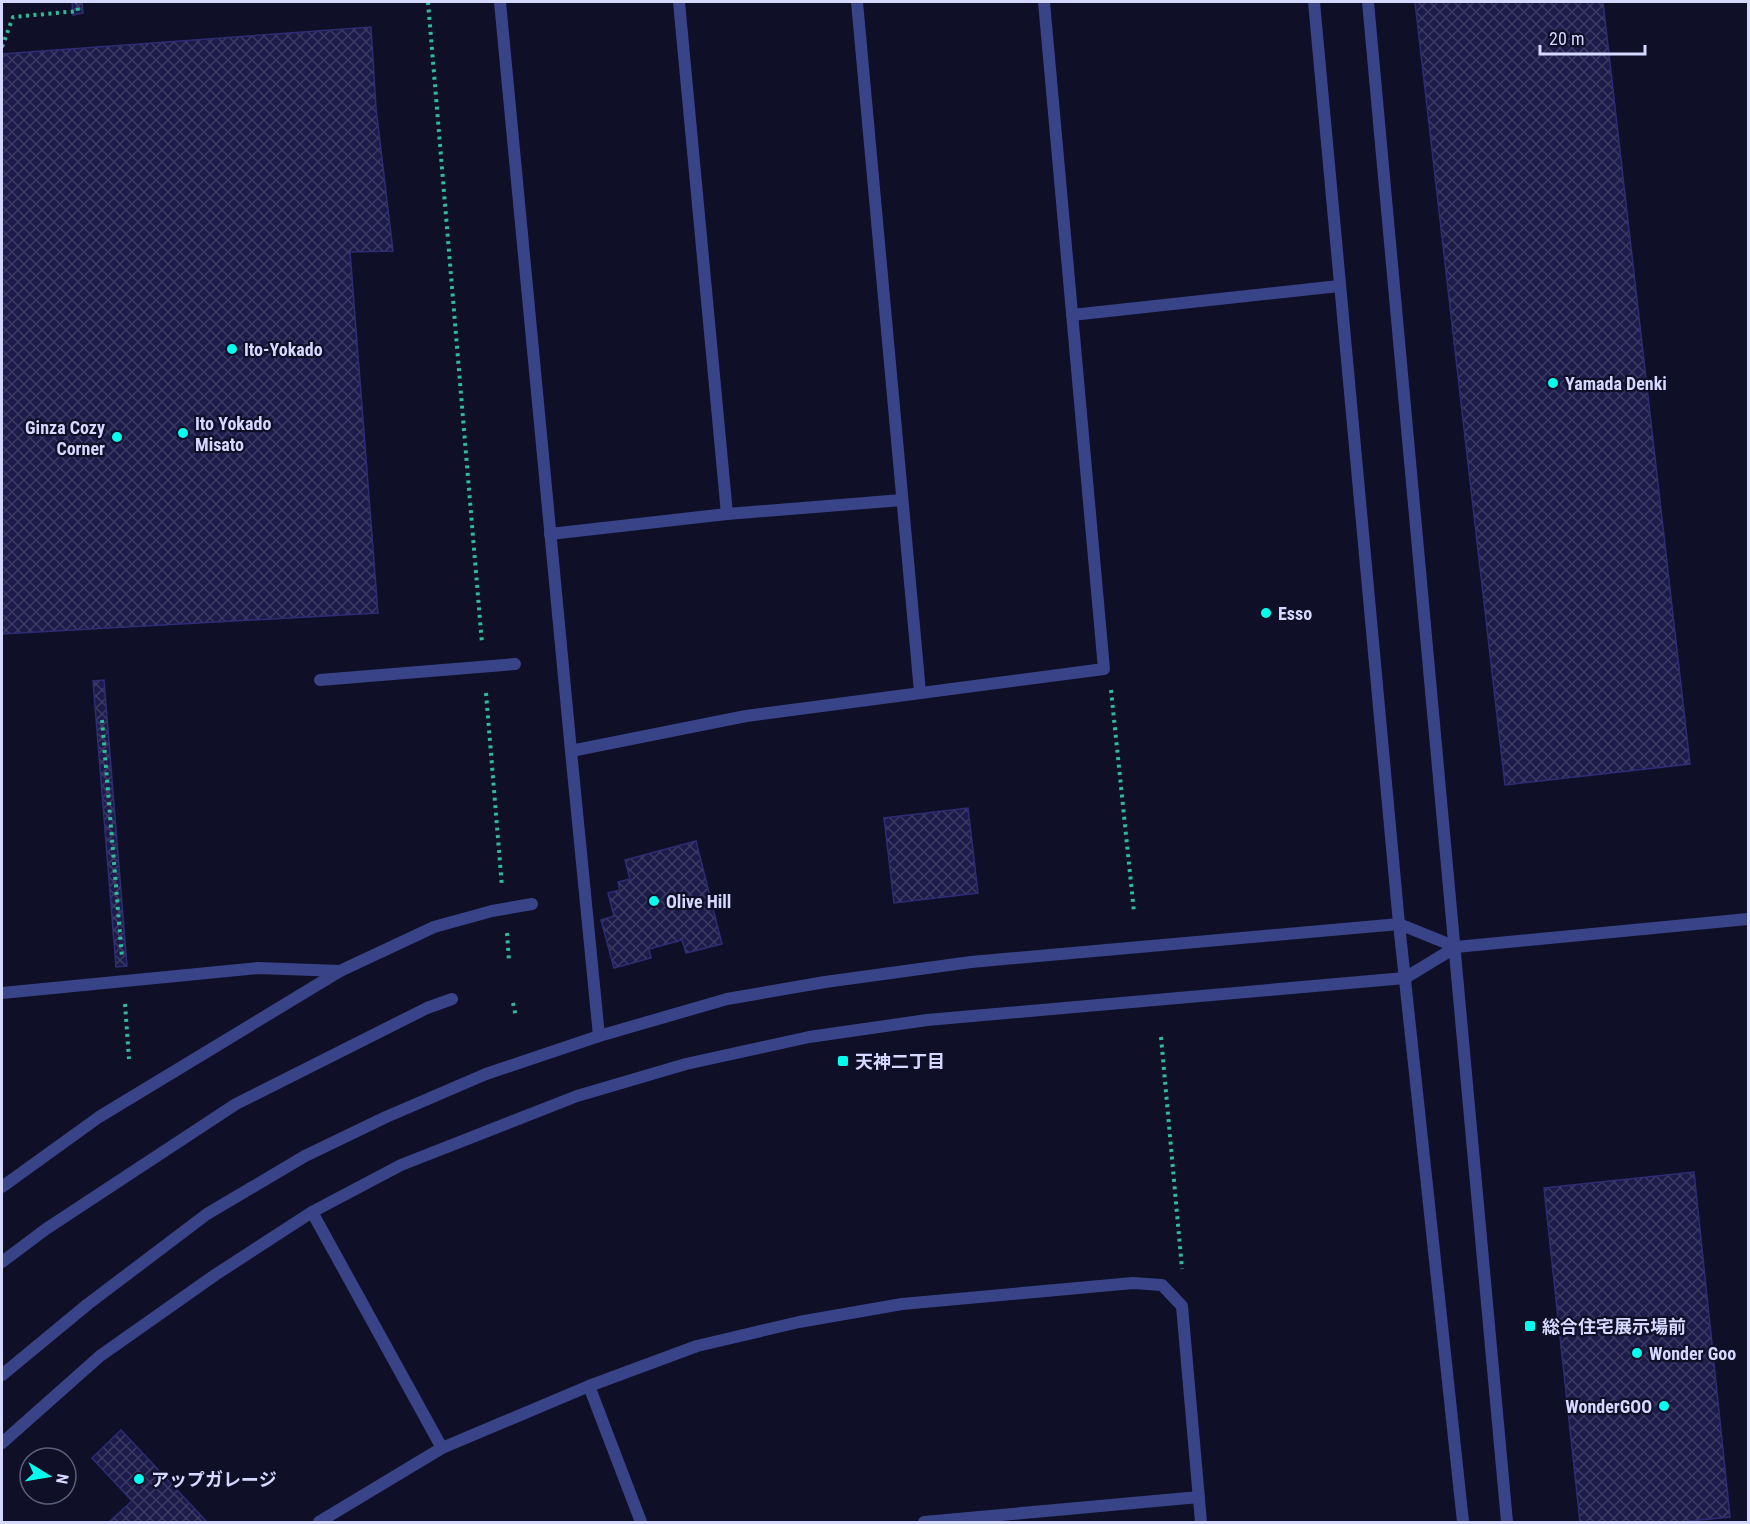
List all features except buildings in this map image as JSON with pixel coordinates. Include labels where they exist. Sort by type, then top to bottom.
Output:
[{"type":"street","points":[[500,2],[599,1036]]},
{"type":"street","points":[[679,2],[727,514]]},
{"type":"street","points":[[857,2],[920,692]]},
{"type":"street","points":[[571,751],[746,716],[1104,669],[1044,2]]},
{"type":"street","points":[[1314,2],[1405,978],[1462,1522]]},
{"type":"street","points":[[1368,2],[1507,1522]]},
{"type":"street","points":[[1072,315],[1339,286]]},
{"type":"street","points":[[550,534],[727,514],[902,500]]},
{"type":"street","points":[[320,680],[515,664]]},
{"type":"street","points":[[2,1187],[99,1117],[340,971],[434,927],[492,910],[532,904]]},
{"type":"street","points":[[2,1443],[100,1356],[215,1275],[312,1212],[401,1165],[577,1096],[686,1064],[809,1037],[927,1020],[1405,978],[1456,947],[1749,919]]},
{"type":"street","points":[[2,1375],[88,1304],[207,1214],[305,1156],[386,1117],[486,1074],[599,1036],[727,999],[825,982],[971,962],[1400,924],[1456,947]]},
{"type":"street","points":[[2,993],[258,968],[340,971]]},
{"type":"street","points":[[2,1262],[46,1229],[236,1104],[427,1008],[452,999]]},
{"type":"street","points":[[312,1212],[442,1449]]},
{"type":"street","points":[[319,1522],[442,1449],[589,1386],[697,1346],[800,1322],[902,1304],[1133,1283],[1162,1285],[1182,1306],[1201,1522]]},
{"type":"street","points":[[589,1386],[641,1522]]},
{"type":"street","points":[[924,1522],[969,1520],[1199,1497]]},
{"type":"path","points":[[2,47],[13,17],[78,11],[77,2]]},
{"type":"path","points":[[428,2],[482,645]]},
{"type":"path","points":[[1104,669],[1113,695],[1134,912]]},
{"type":"path","points":[[486,693],[503,891]]},
{"type":"path","points":[[102,720],[122,964]]},
{"type":"path","points":[[507,929],[509,961]]},
{"type":"path","points":[[125,1000],[129,1059]]},
{"type":"path","points":[[513,1003],[516,1017]]},
{"type":"path","points":[[1161,1037],[1182,1267],[1182,1306]]},
{"type":"place","name":"Ito-Yokado","points":[[232,349]]},
{"type":"place","name":"Yamada Denki","points":[[1553,383]]},
{"type":"place","name":"Ito Yokado Misato","points":[[183,433]]},
{"type":"place","name":"Ginza Cozy Corner","points":[[117,437]]},
{"type":"place","name":"Esso","points":[[1266,613]]},
{"type":"place","name":"Olive Hill","points":[[654,901]]},
{"type":"place","name":"天神二丁目","points":[[843,1061]]},
{"type":"place","name":"総合住宅展示場前","points":[[1530,1326]]},
{"type":"place","name":"Wonder Goo","points":[[1637,1353]]},
{"type":"place","name":"WonderGOO","points":[[1664,1406]]},
{"type":"place","name":"アップガレージ","points":[[139,1479]]}]
